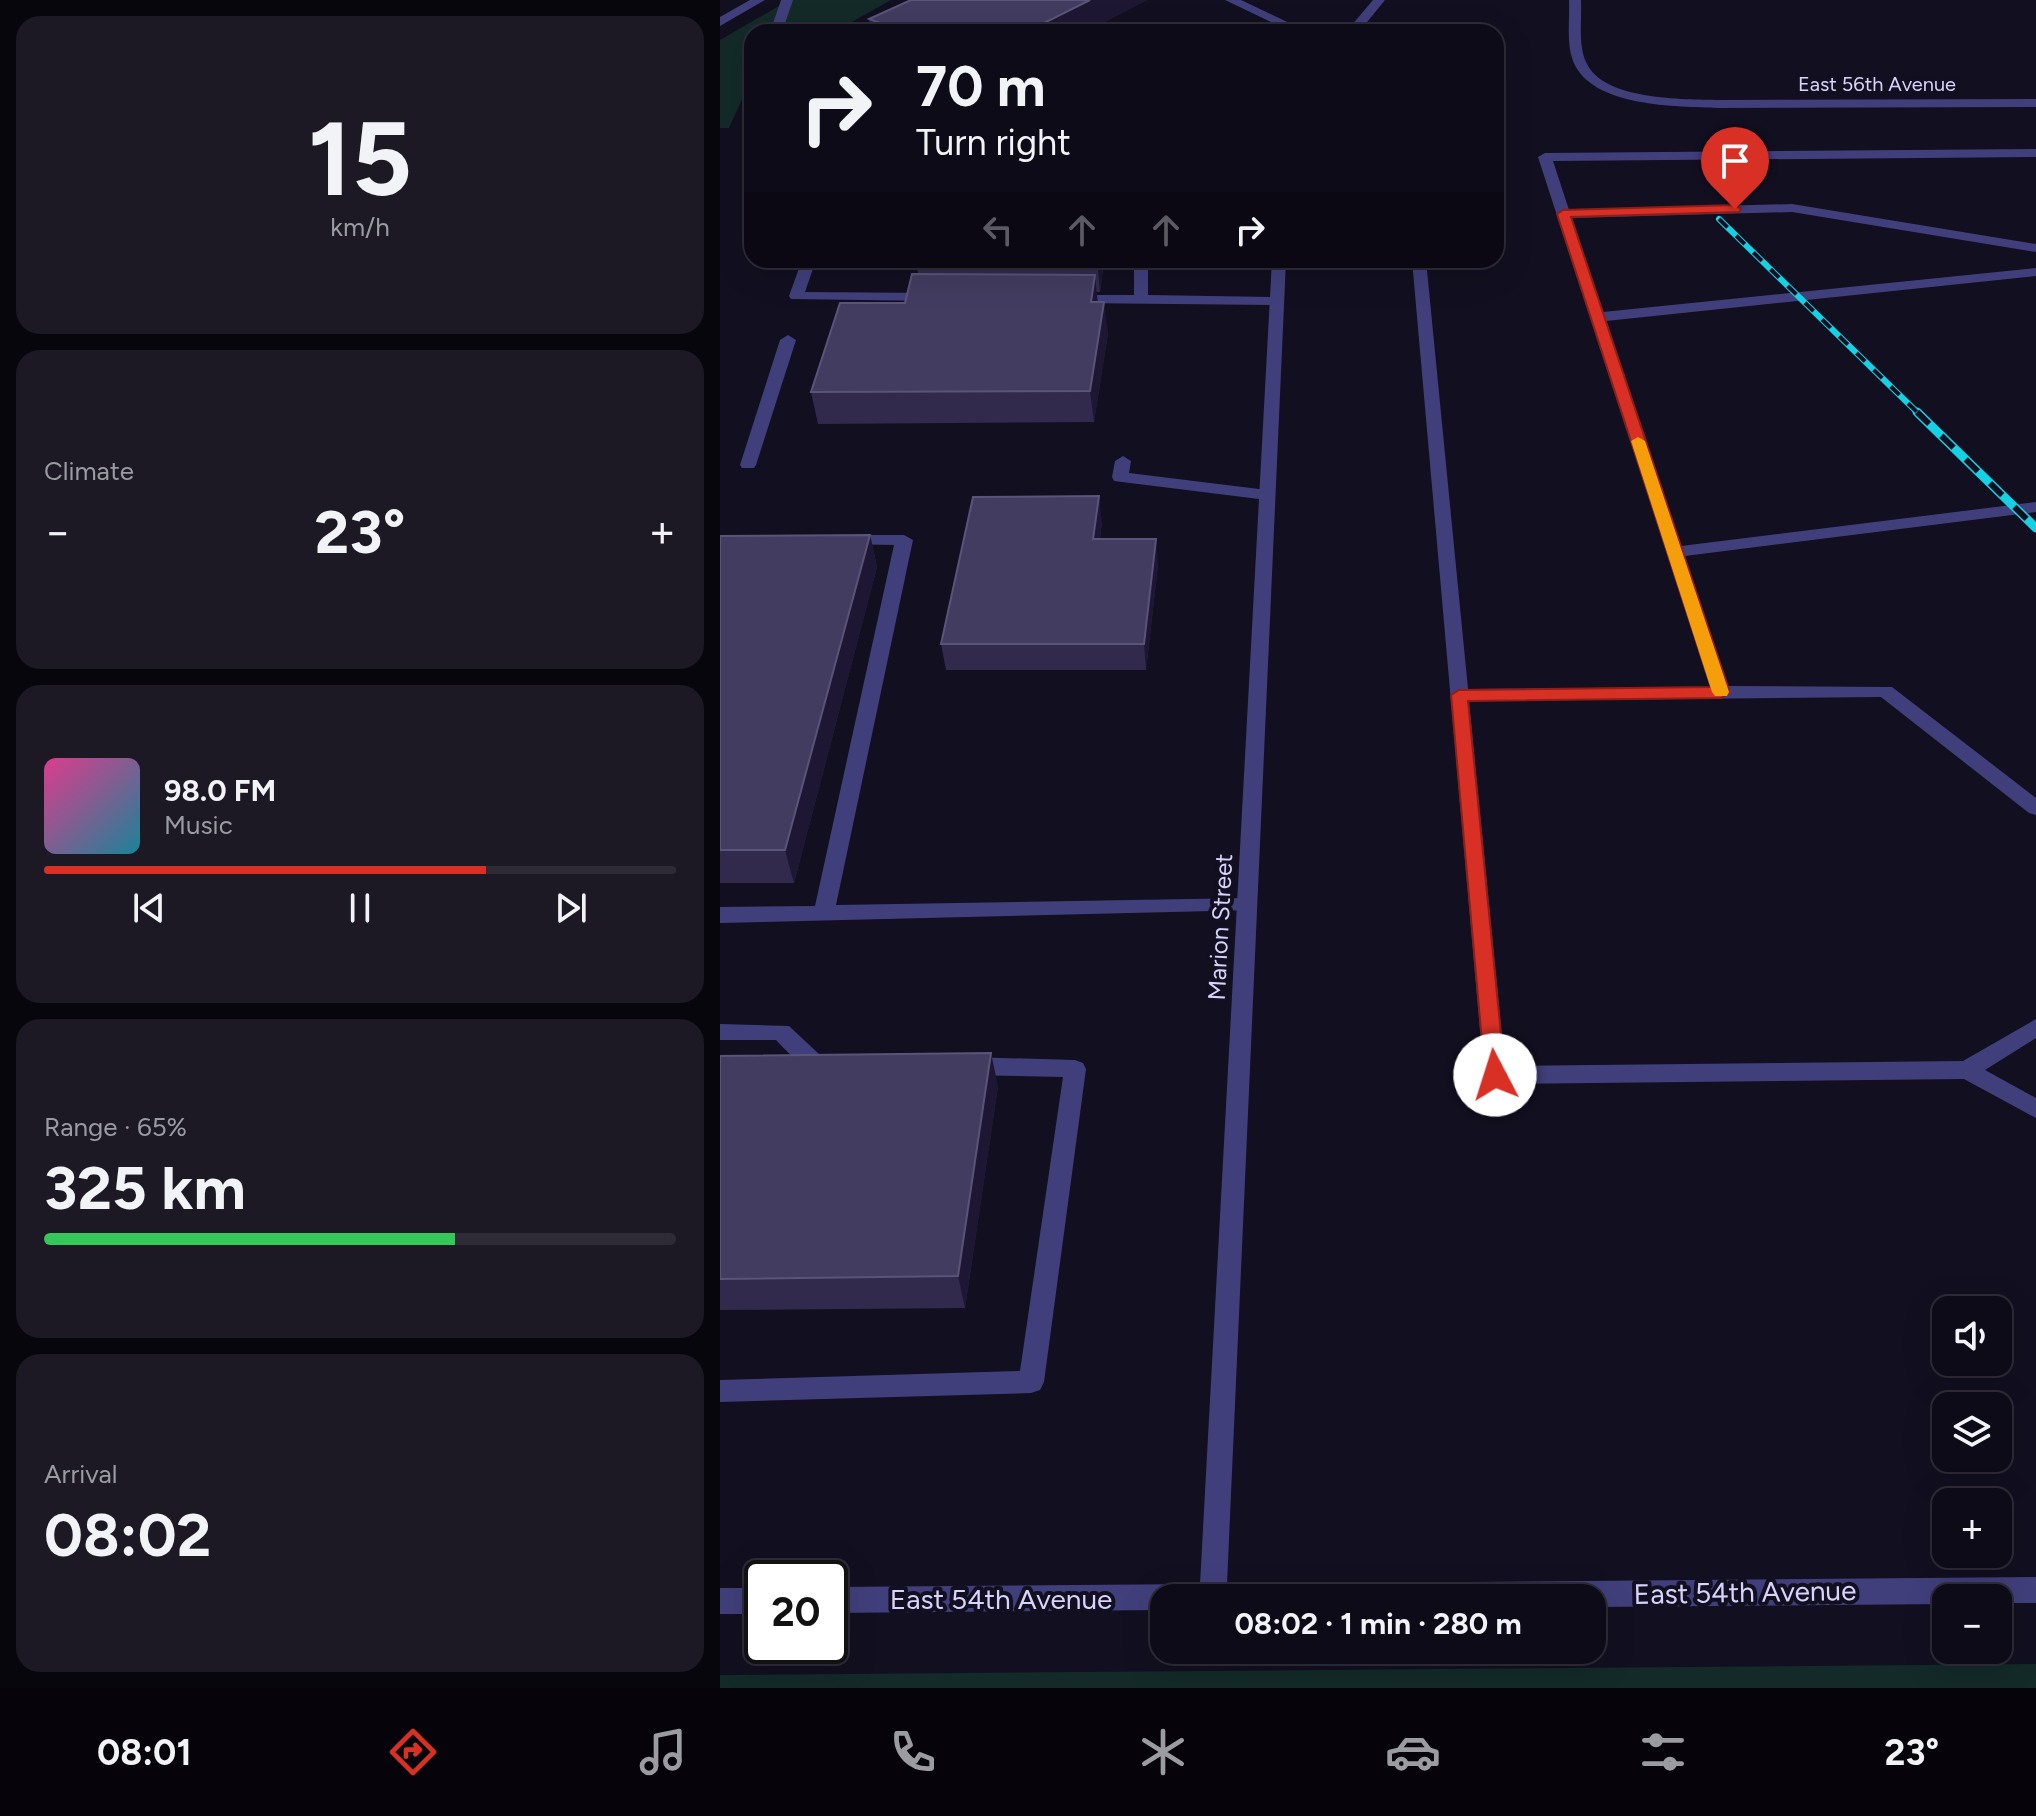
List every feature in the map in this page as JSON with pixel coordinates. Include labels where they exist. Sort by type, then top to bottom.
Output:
[{"type":"street","points":[[720,22],[759,0]]},
{"type":"street","points":[[779,24],[787,0]]},
{"type":"street","points":[[1231,0],[1284,24]]},
{"type":"street","points":[[1359,24],[1379,0]]},
{"type":"street","name":"East 56th Avenue","points":[[1575,0],[1580,65],[1595,83],[1649,100],[1719,104],[2036,103]]},
{"type":"street","points":[[1721,693],[1545,157],[2036,153]]},
{"type":"street","points":[[1563,214],[1792,208],[2036,248]]},
{"type":"street","points":[[806,268],[796,296],[953,298]]},
{"type":"street","points":[[1141,268],[1141,299]]},
{"type":"street","name":"Marion Street","points":[[1214,1584],[1279,268]]},
{"type":"street","points":[[1420,268],[1495,1075],[1967,1070],[2036,1109]]},
{"type":"street","points":[[1597,317],[2036,272]]},
{"type":"street","points":[[1062,299],[1277,301]]},
{"type":"street","points":[[748,465],[788,340]]},
{"type":"street","points":[[1123,461],[1120,477],[1267,495]]},
{"type":"street","points":[[1675,552],[2036,507]]},
{"type":"street","points":[[824,913],[904,540],[827,541]]},
{"type":"street","points":[[1459,695],[1885,691],[2036,808]]},
{"type":"street","points":[[720,915],[1247,905]]},
{"type":"street","points":[[1967,1070],[2036,1027]]},
{"type":"street","points":[[720,1032],[781,1032],[813,1062],[844,1063]]},
{"type":"street","points":[[720,1391],[1031,1382],[1075,1069],[936,1065]]},
{"type":"street","name":"East 54th Avenue","points":[[1606,1594],[2036,1590]]},
{"type":"street","name":"East 54th Avenue","points":[[848,1600],[1150,1597]]},
{"type":"street","points":[[720,1601],[744,1601]]},
{"type":"green space","points":[[789,0],[891,0],[848,24],[748,24]]},
{"type":"green space","points":[[744,26],[744,95],[729,128],[720,128],[720,40]]},
{"type":"green space","points":[[2036,1664],[2036,1688],[720,1688],[720,1675]]},
{"type":"building","points":[[911,0],[1090,0],[1042,24],[882,24],[869,19]]},
{"type":"building","points":[[912,274],[1095,275],[1091,302],[1104,302],[1090,391],[811,392],[840,303],[905,303]]},
{"type":"building","points":[[1099,496],[1093,539],[1156,539],[1144,644],[941,644],[973,497]]},
{"type":"building","points":[[870,535],[785,850],[720,850],[720,536]]},
{"type":"building","points":[[991,1053],[958,1276],[720,1279],[720,1056]]},
{"type":"railway","points":[[1719,219],[1919,414]]},
{"type":"railway","points":[[1917,412],[2036,528]]},
{"type":"slow traffic","points":[[1638,441],[1721,692]]},
{"type":"route","points":[[1495,1075],[1459,695],[1721,693],[1563,214],[1735,209]]}]
